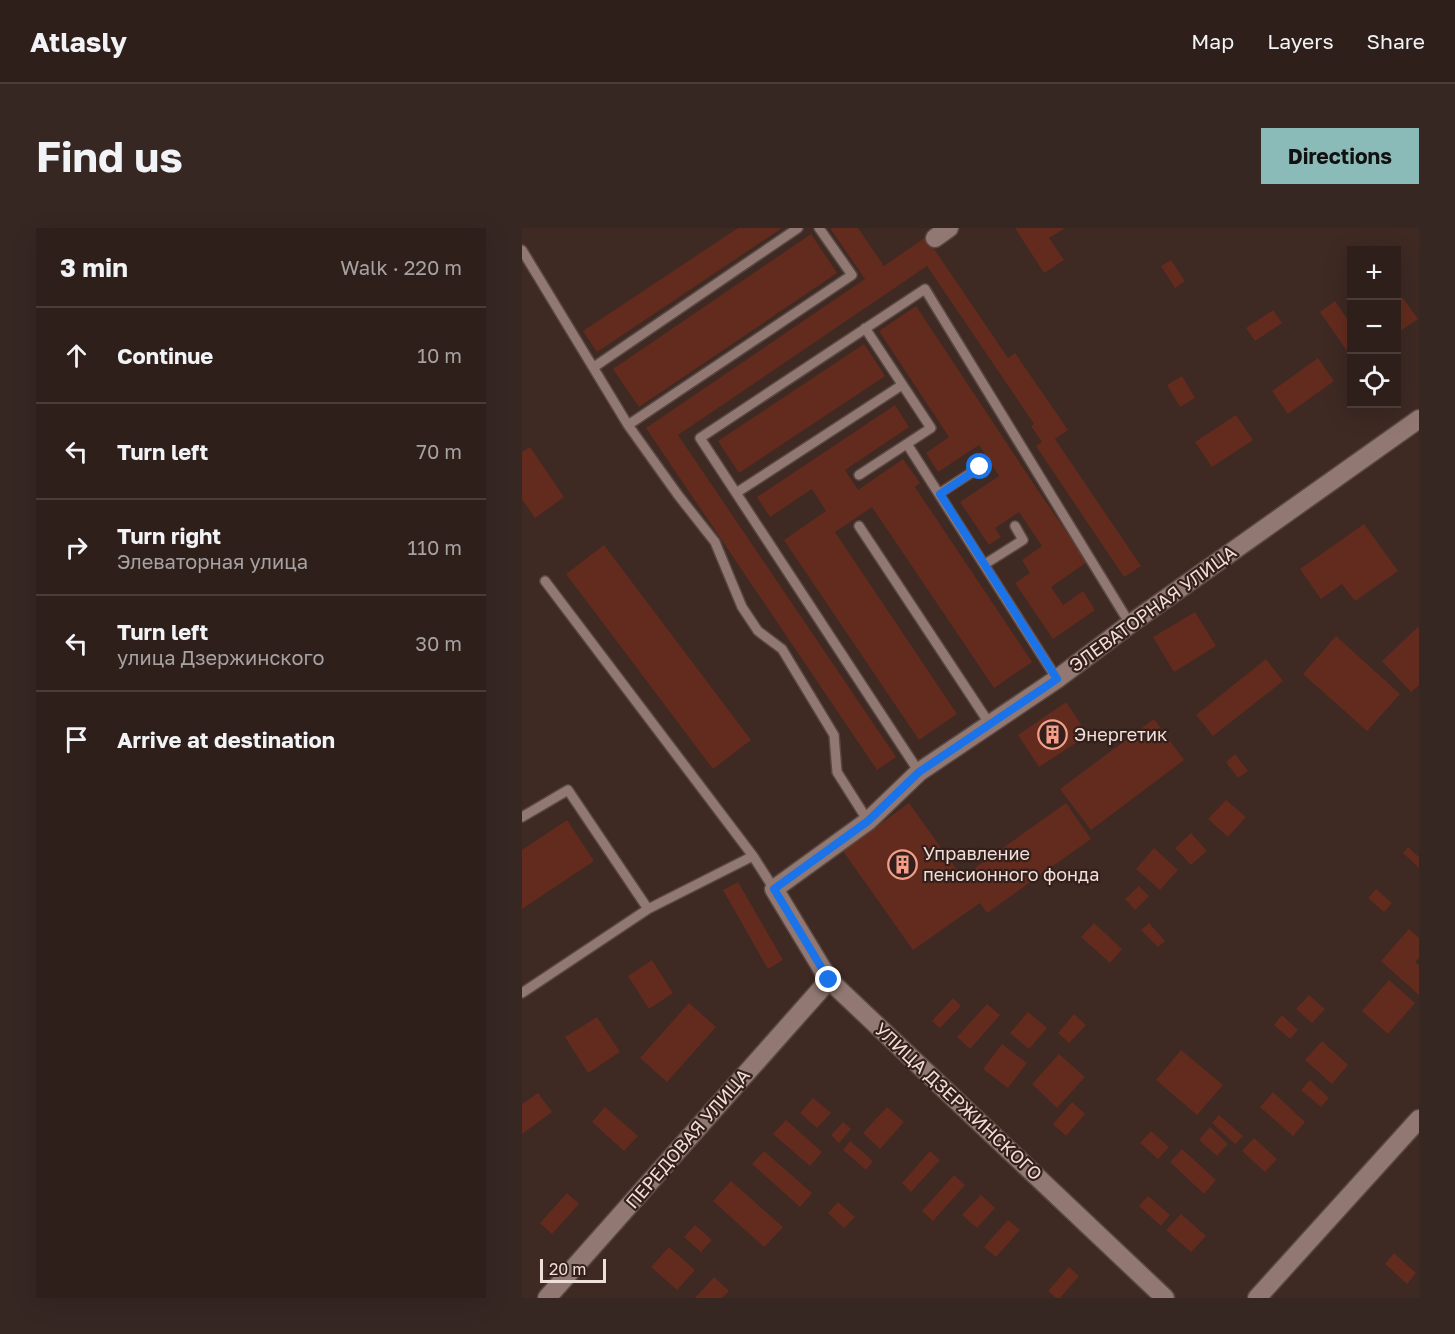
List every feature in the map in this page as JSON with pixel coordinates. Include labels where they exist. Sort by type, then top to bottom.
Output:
[{"type":"street","name":"ЭЛЕВАТОРНАЯ УЛИЦА","points":[[774,889],[868,821],[919,772],[1057,679],[1130,624],[1419,419]]},
{"type":"street","name":"УЛИЦА ДЗЕРЖИНСКОГО","points":[[774,889],[829,980],[1165,1298]]},
{"type":"street","name":"ПЕРЕДОВАЯ УЛИЦА","points":[[548,1298],[829,980]]},
{"type":"street","points":[[1257,1298],[1419,1119]]},
{"type":"lane","points":[[594,367],[798,228]]},
{"type":"lane","points":[[628,424],[852,275],[819,228]]},
{"type":"lane","points":[[522,250],[628,424],[678,495],[715,542],[742,607],[758,631],[782,649],[834,735],[837,772],[868,821]]},
{"type":"lane","points":[[919,772],[700,438],[925,289],[1130,624]]},
{"type":"lane","points":[[860,475],[931,428],[866,328]]},
{"type":"lane","points":[[736,493],[902,385]]},
{"type":"lane","points":[[907,444],[1057,679]]},
{"type":"lane","points":[[940,494],[980,467]]},
{"type":"lane","points":[[859,526],[989,723]]},
{"type":"lane","points":[[985,564],[1023,540],[1016,526]]},
{"type":"lane","points":[[545,581],[753,856],[774,889]]},
{"type":"lane","points":[[522,817],[568,790],[648,909]]},
{"type":"lane","points":[[522,993],[648,909],[753,856]]},
{"type":"building","points":[[738,228],[782,228],[597,352],[583,331]]},
{"type":"building","points":[[830,228],[858,228],[884,266],[926,237],[1008,358],[1015,353],[1068,430],[1055,439],[1141,566],[1124,577],[1036,446],[1042,442],[1031,426],[1034,424],[927,266],[678,435],[896,757],[877,770],[646,428],[865,279]]},
{"type":"building","points":[[1015,228],[1065,228],[1049,238],[1064,260],[1044,273]]},
{"type":"building","points":[[811,234],[837,273],[639,407],[613,369]]},
{"type":"building","points":[[1171,260],[1185,281],[1175,288],[1161,266]]},
{"type":"building","points":[[1401,298],[1418,319],[1401,331],[1401,300]]},
{"type":"building","points":[[1335,301],[1347,319],[1347,351],[1320,312]]},
{"type":"building","points":[[916,306],[1087,562],[1051,587],[1063,605],[1083,591],[1095,610],[1053,639],[1015,583],[1030,573],[1022,560],[1042,546],[1019,512],[995,528],[1001,537],[989,545],[960,502],[999,476],[979,445],[938,472],[926,453],[949,437],[879,331]]},
{"type":"building","points":[[1273,310],[1282,323],[1255,341],[1246,328]]},
{"type":"building","points":[[864,344],[885,376],[739,473],[718,441]]},
{"type":"building","points":[[1318,358],[1334,381],[1288,414],[1272,391]]},
{"type":"building","points":[[1182,376],[1195,398],[1180,407],[1167,385]]},
{"type":"building","points":[[895,405],[909,427],[845,470],[858,490],[903,459],[920,483],[915,487],[1032,662],[994,688],[872,507],[835,532],[957,714],[919,740],[784,540],[826,511],[812,489],[770,517],[757,497]]},
{"type":"building","points":[[1236,415],[1253,440],[1212,467],[1195,442]]},
{"type":"building","points":[[530,447],[564,497],[535,518],[522,499],[522,452]]},
{"type":"building","points":[[1364,524],[1398,571],[1355,601],[1342,584],[1321,599],[1300,569]]},
{"type":"building","points":[[604,545],[751,740],[713,769],[566,574]]},
{"type":"building","points":[[1195,612],[1216,646],[1174,672],[1153,637]]},
{"type":"building","points":[[1419,626],[1419,685],[1411,692],[1382,661]]},
{"type":"building","points":[[1336,636],[1400,694],[1367,731],[1303,674]]},
{"type":"building","points":[[1266,659],[1283,681],[1213,736],[1196,715]]},
{"type":"building","name":"Энергетик","points":[[1066,702],[1088,735],[1039,767],[1018,735]]},
{"type":"building","points":[[1154,719],[1184,760],[1091,830],[1060,789]]},
{"type":"building","points":[[1235,754],[1248,771],[1238,778],[1226,762]]},
{"type":"building","points":[[1226,800],[1246,817],[1228,837],[1208,819]]},
{"type":"building","name":"Управление пенсионного фонда","points":[[909,803],[962,877],[1066,803],[1091,839],[987,913],[980,903],[913,950],[843,851]]},
{"type":"building","points":[[567,820],[594,861],[522,909],[522,850]]},
{"type":"building","points":[[1191,833],[1207,851],[1191,865],[1175,848]]},
{"type":"building","points":[[1408,847],[1419,857],[1419,868],[1403,853]]},
{"type":"building","points":[[1154,848],[1178,870],[1160,890],[1136,869]]},
{"type":"building","points":[[738,882],[783,960],[768,969],[723,890]]},
{"type":"building","points":[[1139,886],[1149,896],[1135,910],[1125,899]]},
{"type":"building","points":[[1376,889],[1392,903],[1384,912],[1368,898]]},
{"type":"building","points":[[1094,923],[1122,949],[1110,963],[1081,937]]},
{"type":"building","points":[[1149,923],[1165,941],[1158,947],[1141,930]]},
{"type":"building","points":[[1409,929],[1419,938],[1419,958],[1415,962],[1419,965],[1419,995],[1381,961]]},
{"type":"building","points":[[652,960],[673,993],[649,1009],[628,976]]},
{"type":"building","points":[[1389,980],[1415,1003],[1388,1034],[1362,1011]]},
{"type":"building","points":[[1309,995],[1325,1009],[1312,1023],[1296,1009]]},
{"type":"building","points":[[953,998],[961,1006],[940,1028],[932,1021]]},
{"type":"building","points":[[689,1003],[716,1027],[667,1082],[640,1058]]},
{"type":"building","points":[[987,1004],[1000,1015],[970,1049],[957,1037]]},
{"type":"building","points":[[1028,1012],[1047,1028],[1029,1049],[1010,1033]]},
{"type":"building","points":[[1074,1014],[1086,1025],[1069,1043],[1058,1033]]},
{"type":"building","points":[[1282,1015],[1298,1030],[1290,1039],[1274,1025]]},
{"type":"building","points":[[597,1017],[620,1052],[588,1073],[565,1037]]},
{"type":"building","points":[[1322,1041],[1348,1065],[1332,1084],[1305,1060]]},
{"type":"building","points":[[1002,1044],[1027,1063],[1008,1088],[983,1069]]},
{"type":"building","points":[[1181,1050],[1223,1085],[1197,1115],[1156,1080]]},
{"type":"building","points":[[1059,1054],[1085,1077],[1057,1108],[1032,1084]]},
{"type":"building","points":[[1310,1080],[1329,1098],[1321,1107],[1301,1090]]},
{"type":"building","points":[[1273,1092],[1305,1122],[1293,1136],[1260,1107]]},
{"type":"building","points":[[538,1093],[552,1112],[522,1134],[522,1104]]},
{"type":"building","points":[[813,1098],[831,1113],[817,1128],[800,1113]]},
{"type":"building","points":[[1072,1102],[1085,1114],[1066,1136],[1053,1124]]},
{"type":"building","points":[[605,1107],[638,1136],[624,1151],[592,1122]]},
{"type":"building","points":[[887,1107],[904,1122],[880,1149],[863,1133]]},
{"type":"building","points":[[1219,1115],[1243,1136],[1235,1144],[1212,1123]]},
{"type":"building","points":[[786,1120],[822,1152],[810,1166],[773,1134]]},
{"type":"building","points":[[843,1122],[851,1129],[839,1143],[831,1135]]},
{"type":"building","points":[[1210,1127],[1228,1144],[1217,1156],[1199,1140]]},
{"type":"building","points":[[1151,1131],[1169,1147],[1158,1159],[1140,1143]]},
{"type":"building","points":[[1254,1138],[1277,1159],[1265,1172],[1242,1151]]},
{"type":"building","points":[[850,1141],[873,1161],[866,1170],[843,1150]]},
{"type":"building","points":[[1182,1149],[1216,1180],[1204,1194],[1170,1162]]},
{"type":"building","points":[[764,1151],[812,1193],[800,1207],[752,1164]]},
{"type":"building","points":[[930,1151],[940,1160],[911,1192],[902,1183]]},
{"type":"building","points":[[954,1175],[965,1185],[933,1221],[922,1211]]},
{"type":"building","points":[[731,1181],[783,1227],[764,1247],[713,1201]]},
{"type":"building","points":[[567,1193],[579,1204],[552,1234],[540,1223]]},
{"type":"building","points":[[981,1195],[995,1208],[977,1228],[962,1215]]},
{"type":"building","points":[[1148,1196],[1170,1215],[1161,1226],[1139,1206]]},
{"type":"building","points":[[838,1202],[855,1217],[844,1228],[828,1213]]},
{"type":"building","points":[[1181,1214],[1206,1236],[1191,1252],[1166,1230]]},
{"type":"building","points":[[1008,1220],[1020,1230],[996,1257],[984,1247]]},
{"type":"building","points":[[695,1225],[712,1240],[701,1252],[684,1237]]},
{"type":"building","points":[[669,1247],[695,1270],[677,1290],[651,1267]]},
{"type":"building","points":[[1394,1253],[1416,1273],[1407,1284],[1385,1264]]},
{"type":"building","points":[[1069,1267],[1079,1276],[1060,1298],[1056,1298],[1048,1291]]},
{"type":"building","points":[[714,1277],[729,1291],[722,1298],[695,1298]]},
{"type":"place","name":"Энергетик","points":[[1053,735]]},
{"type":"place","name":"Управление пенсионного фонда","points":[[902,864]]},
{"type":"route","points":[[829,980],[774,889],[868,821],[919,772],[1057,679],[940,494],[980,467]]}]
